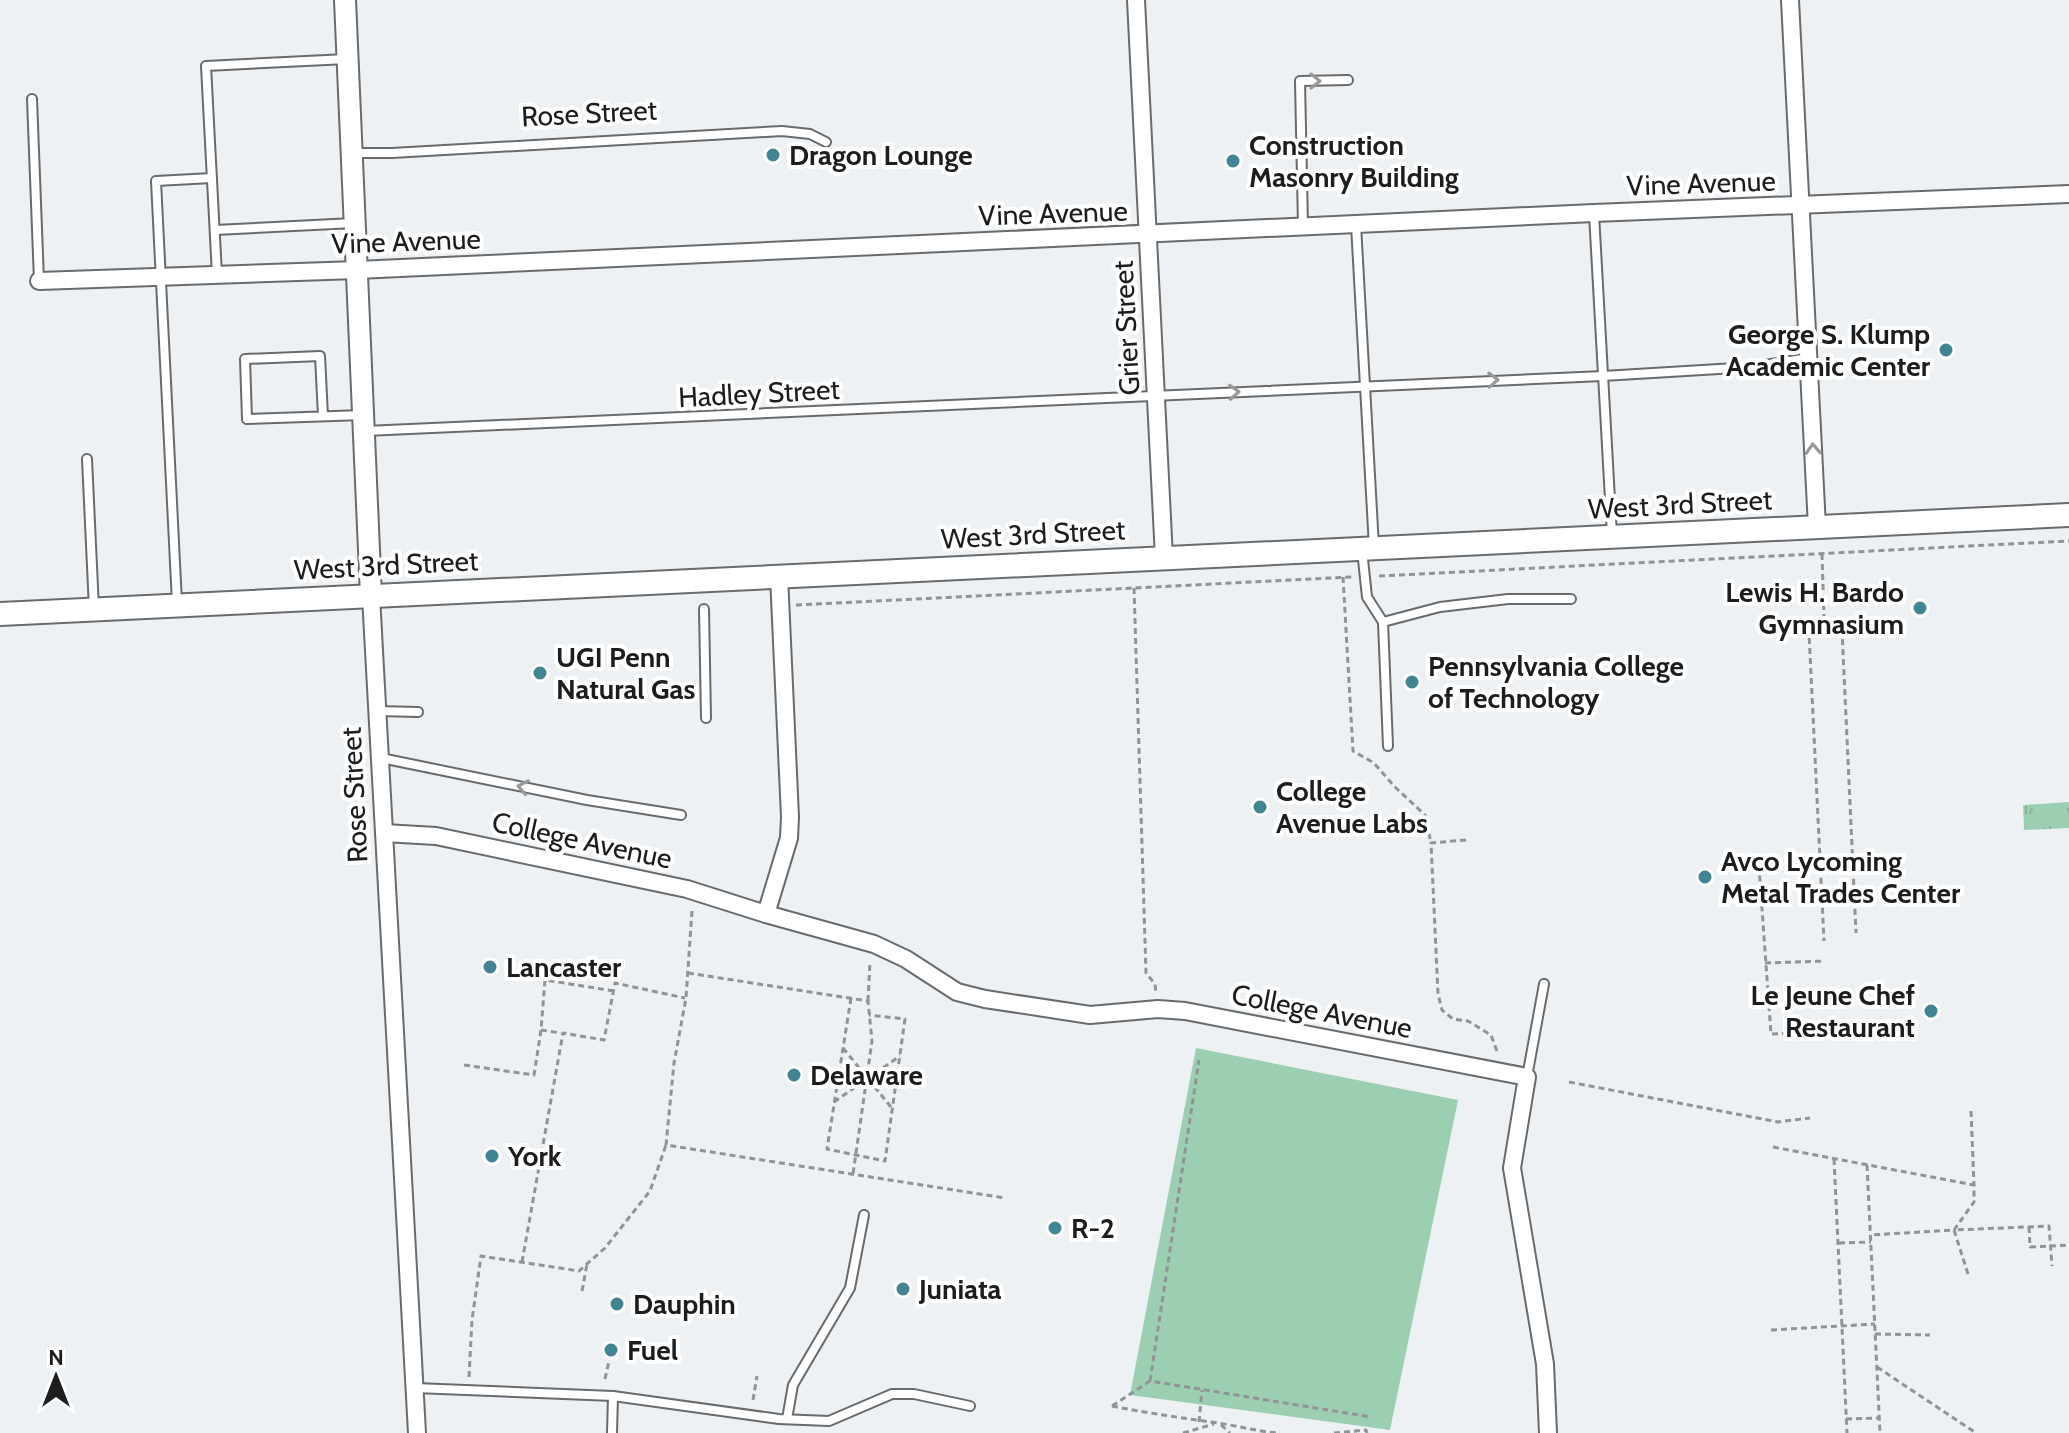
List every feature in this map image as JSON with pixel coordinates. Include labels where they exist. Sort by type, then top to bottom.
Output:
[{"type":"main road","name":"West 3rd Street","points":[[0,614],[2069,515]]},
{"type":"street","name":"Rose Street","points":[[345,0],[371,596],[417,1433]]},
{"type":"street","name":"Grier Street","points":[[1136,0],[1164,558]]},
{"type":"street","points":[[1790,0],[1817,527]]},
{"type":"street","name":"Vine Avenue","points":[[39,281],[357,270],[2069,194]]},
{"type":"street","points":[[766,914],[790,828],[779,576]]},
{"type":"street","name":"College Avenue","points":[[384,833],[451,839],[687,889],[874,944],[906,959],[957,992],[985,999],[1090,1015],[1158,1009],[1185,1011],[1527,1077]]},
{"type":"street","points":[[1527,1077],[1512,1168],[1545,1364],[1548,1433]]},
{"type":"lane","points":[[217,275],[206,66],[348,59]]},
{"type":"lane","points":[[1303,227],[1300,81],[1348,80]]},
{"type":"lane","points":[[32,99],[39,281]]},
{"type":"lane","name":"Rose Street","points":[[352,153],[782,131],[810,134],[826,142]]},
{"type":"lane","points":[[177,605],[156,181],[212,178]]},
{"type":"lane","points":[[1594,213],[1612,537]]},
{"type":"lane","points":[[215,230],[355,223]]},
{"type":"lane","points":[[1356,225],[1367,386],[1368,548],[1364,576],[1367,597],[1383,622],[1388,746]]},
{"type":"lane","name":"Hadley Street","points":[[323,416],[320,356],[245,359],[247,419],[323,416],[364,423],[1156,396],[1603,376],[1752,367],[1809,358]]},
{"type":"lane","points":[[87,459],[94,609]]},
{"type":"lane","points":[[1383,622],[1440,607],[1508,599],[1571,599]]},
{"type":"lane","points":[[704,609],[706,718]]},
{"type":"lane","points":[[377,711],[418,712]]},
{"type":"lane","points":[[380,758],[681,815]]},
{"type":"lane","points":[[1527,1077],[1544,984]]},
{"type":"lane","points":[[787,1419],[793,1385],[850,1288],[864,1215]]},
{"type":"lane","points":[[414,1388],[613,1396],[787,1419],[836,1420],[892,1394],[914,1394],[970,1406]]},
{"type":"lane","points":[[612,1433],[613,1396]]},
{"type":"path","points":[[780,606],[2069,541]]},
{"type":"path","points":[[1822,554],[1824,617],[1809,633],[1824,941]]},
{"type":"path","points":[[1343,577],[1353,751],[1374,763],[1425,815],[1431,843],[1438,994],[1442,1010],[1453,1019],[1468,1021],[1491,1035],[1499,1058]]},
{"type":"path","points":[[1134,587],[1146,973],[1155,984],[1156,993]]},
{"type":"path","points":[[1824,617],[1842,630],[1856,933]]},
{"type":"path","points":[[1431,843],[1466,840]]},
{"type":"path","points":[[1828,1031],[1771,1034],[1759,867],[1853,862]]},
{"type":"path","points":[[468,1389],[472,1320],[481,1256],[579,1271],[605,1248],[650,1191],[666,1145],[674,1063],[686,998],[692,911]]},
{"type":"path","points":[[853,1174],[872,1041],[868,1001],[870,958]]},
{"type":"path","points":[[1765,963],[1825,961]]},
{"type":"path","points":[[688,973],[868,1001]]},
{"type":"path","points":[[464,1065],[534,1075],[545,980],[614,991]]},
{"type":"path","points":[[541,1030],[604,1040],[615,983],[686,998]]},
{"type":"path","points":[[851,998],[827,1149],[885,1161],[905,1019],[869,1015]]},
{"type":"path","points":[[522,1262],[563,1033]]},
{"type":"path","points":[[843,1048],[892,1108]]},
{"type":"path","points":[[834,1102],[900,1056]]},
{"type":"path","points":[[1150,1381],[1199,1060]]},
{"type":"path","points":[[1569,1082],[1778,1122],[1810,1118]]},
{"type":"path","points":[[1954,1230],[1974,1202],[1971,1111]]},
{"type":"path","points":[[666,1145],[1005,1198]]},
{"type":"path","points":[[1773,1147],[1974,1185]]},
{"type":"path","points":[[1834,1159],[1847,1433]]},
{"type":"path","points":[[1867,1165],[1880,1433]]},
{"type":"path","points":[[1871,1235],[2049,1226],[2052,1266]]},
{"type":"path","points":[[2029,1227],[2030,1247],[2069,1245]]},
{"type":"path","points":[[1954,1230],[1968,1274]]},
{"type":"path","points":[[1838,1243],[1871,1242]]},
{"type":"path","points":[[582,1291],[587,1264]]},
{"type":"path","points":[[1771,1330],[1875,1324]]},
{"type":"path","points":[[1875,1334],[1930,1335]]},
{"type":"path","points":[[605,1379],[609,1361]]},
{"type":"path","points":[[1877,1367],[1976,1433]]},
{"type":"path","points":[[753,1400],[757,1376]]},
{"type":"path","points":[[1280,1433],[1251,1431],[1112,1406],[1150,1381],[1371,1417]]},
{"type":"path","points":[[1199,1422],[1202,1390]]},
{"type":"path","points":[[1846,1419],[1880,1418]]},
{"type":"path","points":[[1183,1433],[1219,1423]]},
{"type":"path","points":[[1219,1423],[1230,1433]]},
{"type":"path","points":[[1334,1433],[1366,1430],[1367,1433]]},
{"type":"green space","points":[[2069,802],[2069,828],[2024,830],[2023,805]]},
{"type":"green space","points":[[1196,1048],[1458,1100],[1390,1430],[1130,1395]]},
{"type":"place","name":"Dragon Lounge","points":[[773,155]]},
{"type":"place","name":"Construction Masonry Building","points":[[1233,161]]},
{"type":"place","name":"George S. Klump Academic Center","points":[[1946,350]]},
{"type":"place","name":"Lewis H. Bardo Gymnasium","points":[[1920,608]]},
{"type":"place","name":"UGI Penn Natural Gas","points":[[540,673]]},
{"type":"place","name":"Pennsylvania College of Technology","points":[[1412,682]]},
{"type":"place","name":"College Avenue Labs","points":[[1260,807]]},
{"type":"place","name":"Avco Lycoming Metal Trades Center","points":[[1705,877]]},
{"type":"place","name":"Lancaster","points":[[490,967]]},
{"type":"place","name":"Le Jeune Chef Restaurant","points":[[1931,1011]]},
{"type":"place","name":"Delaware","points":[[794,1075]]},
{"type":"place","name":"York","points":[[492,1156]]},
{"type":"place","name":"R-2","points":[[1055,1228]]},
{"type":"place","name":"Juniata","points":[[903,1289]]},
{"type":"place","name":"Dauphin","points":[[617,1304]]},
{"type":"place","name":"Fuel","points":[[611,1350]]}]
